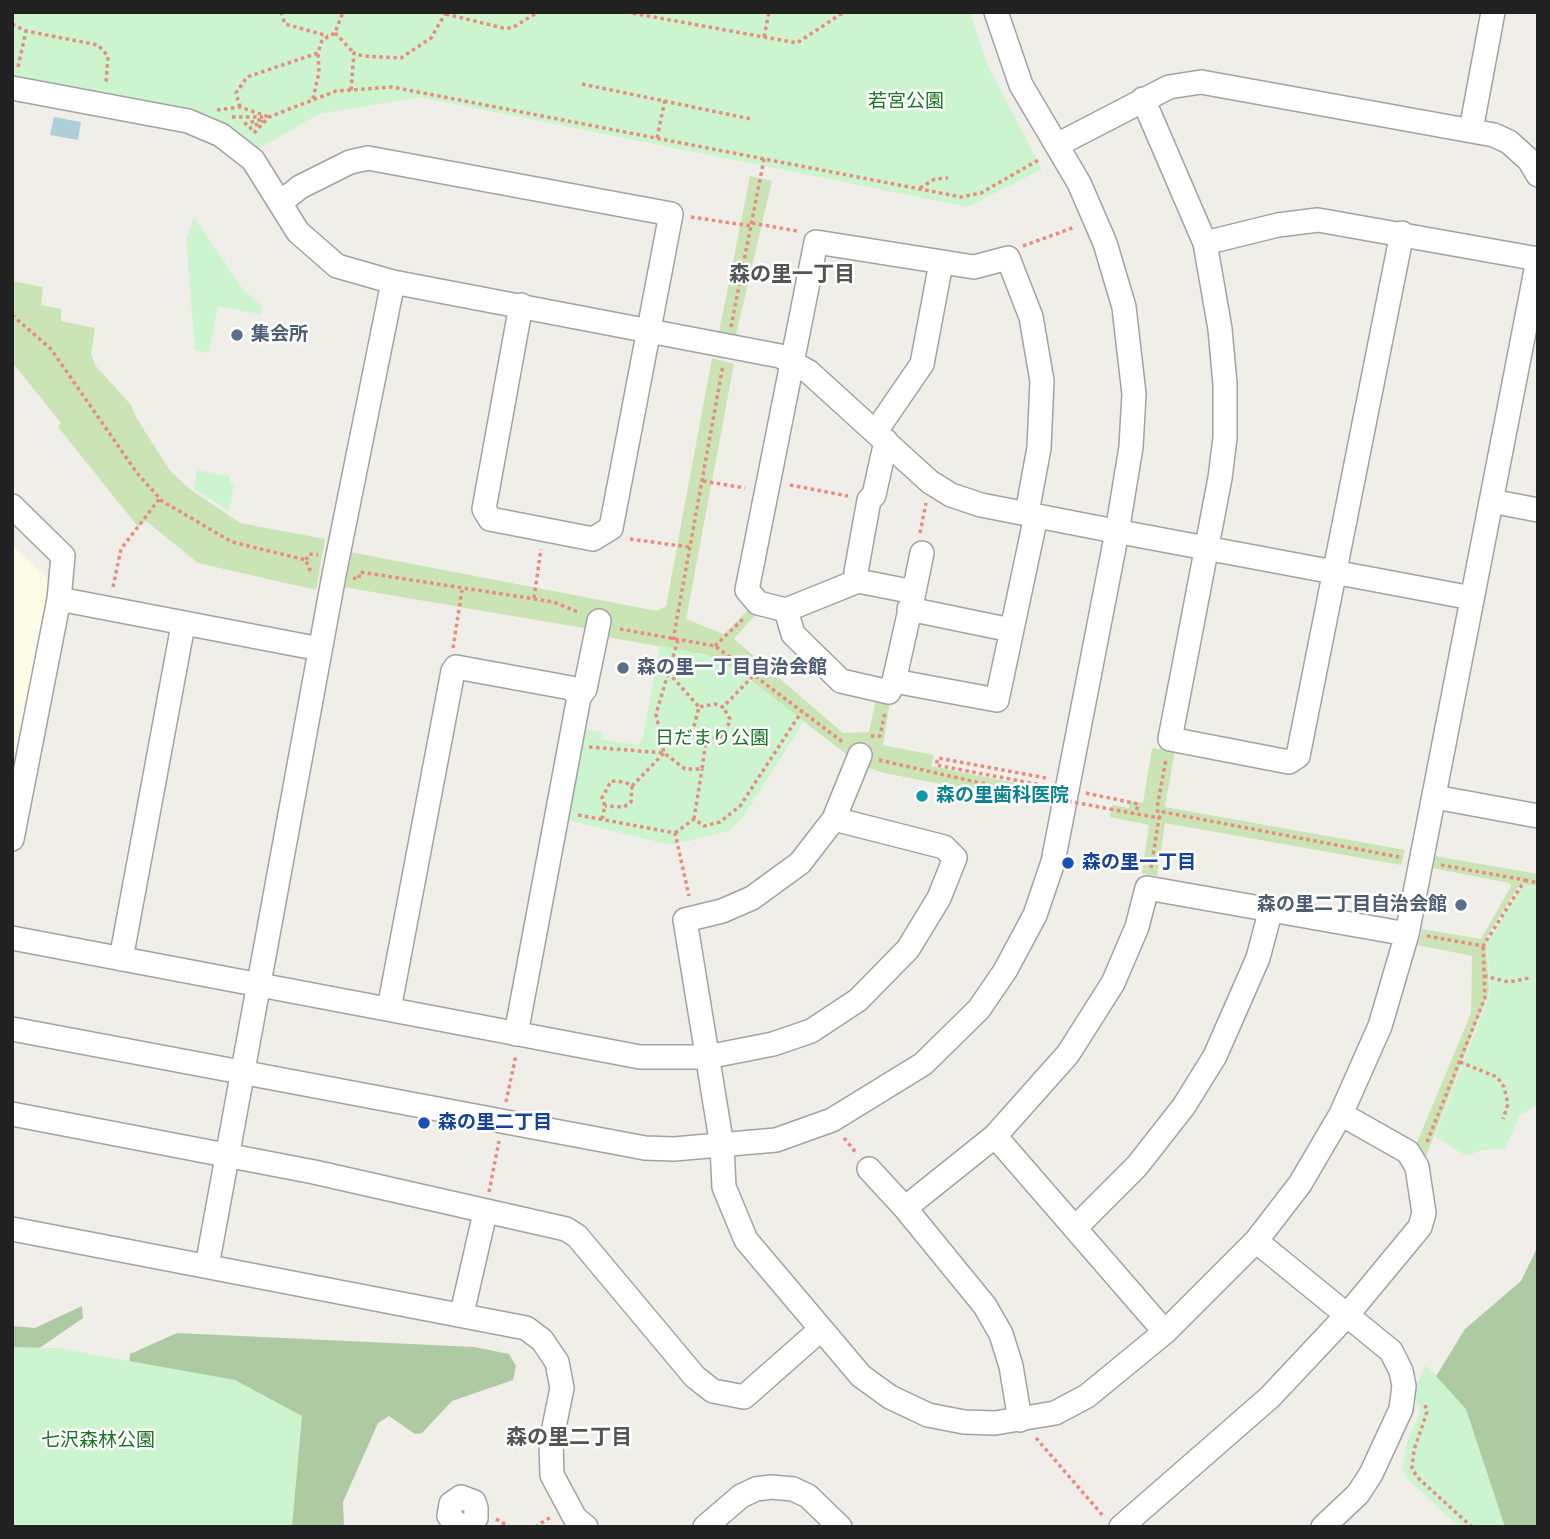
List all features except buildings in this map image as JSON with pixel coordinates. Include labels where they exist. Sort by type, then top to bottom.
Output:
[{"type":"street","points":[[12,1029],[645,1147],[722,1146],[776,1140],[832,1120],[923,1064],[979,1009],[1005,971],[1035,915],[1053,862],[1117,532],[1133,422],[1130,336],[1105,243],[1079,183],[1021,85],[996,12]]},
{"type":"street","points":[[1471,130],[1493,12]]},
{"type":"street","points":[[1057,145],[1169,86],[1201,82],[1224,83],[1471,130],[1509,142],[1529,160],[1538,175]]},
{"type":"street","points":[[13,88],[192,123],[221,135],[253,160],[298,232],[337,266],[393,282],[780,356],[809,372],[930,482],[951,495],[1117,532],[1472,598]]},
{"type":"street","points":[[1143,99],[1205,243],[1220,329],[1225,384],[1225,438],[1208,548],[1170,739],[1289,762],[1298,755],[1402,233]]},
{"type":"street","points":[[281,202],[300,187],[337,168],[368,158],[670,214],[611,528],[593,538],[490,519],[484,509],[521,305]]},
{"type":"street","points":[[858,753],[834,819],[800,863],[778,882],[722,911],[685,920],[722,1146],[724,1187],[746,1240],[861,1376],[890,1397],[928,1415],[995,1423],[1055,1413],[1087,1396],[1165,1332],[1256,1241],[1300,1184],[1341,1114],[1380,1026],[1408,934],[1538,260],[1402,233],[1318,220],[1278,225],[1205,243]]},
{"type":"street","points":[[786,610],[793,634],[841,681],[891,686],[997,704],[1012,630],[1031,514],[1039,448],[1042,381],[1031,317],[1008,258],[974,267],[816,242],[747,590],[758,603],[786,610],[858,581],[1012,630]]},
{"type":"street","points":[[858,581],[856,572],[869,500],[874,495],[881,436],[922,365],[941,263]]},
{"type":"street","points":[[207,1266],[320,649],[393,282]]},
{"type":"street","points":[[1491,501],[1538,510]]},
{"type":"street","points":[[12,506],[63,556],[59,599],[12,839]]},
{"type":"street","points":[[891,686],[922,554]]},
{"type":"street","points":[[59,599],[183,625],[320,649]]},
{"type":"street","points":[[518,1034],[569,745],[579,697],[585,688],[599,621]]},
{"type":"street","points":[[121,959],[183,625]]},
{"type":"street","points":[[389,1009],[456,667],[571,688],[579,697]]},
{"type":"street","points":[[1435,797],[1538,816]]},
{"type":"street","points":[[12,938],[640,1057],[707,1057],[773,1044],[811,1031],[858,1000],[908,949],[939,898],[955,858],[944,847],[834,819]]},
{"type":"street","points":[[905,1208],[995,1136],[1068,1054],[1113,983],[1137,927],[1147,888],[1408,934]]},
{"type":"street","points":[[1076,1227],[1137,1166],[1184,1106],[1215,1056],[1258,958],[1271,909]]},
{"type":"street","points":[[12,1114],[227,1155],[566,1229],[577,1236],[695,1377],[713,1391],[744,1397],[820,1330]]},
{"type":"street","points":[[1116,1526],[1270,1397],[1348,1314],[1420,1227],[1424,1213],[1417,1167],[1408,1152],[1341,1114]]},
{"type":"street","points":[[995,1136],[1165,1332]]},
{"type":"street","points":[[869,1169],[905,1208],[985,1306],[1001,1334],[1024,1420]]},
{"type":"street","points":[[462,1313],[485,1213]]},
{"type":"street","points":[[12,1229],[462,1313],[526,1328],[552,1352],[562,1388],[551,1442],[552,1475],[575,1518],[586,1527]]},
{"type":"street","points":[[1256,1241],[1391,1351],[1401,1371],[1404,1386],[1401,1409],[1371,1474],[1358,1494],[1323,1527]]},
{"type":"street","points":[[705,1527],[741,1496],[756,1489],[771,1487],[793,1489],[808,1496],[840,1527]]},
{"type":"street","points":[[459,1527],[449,1516],[452,1504],[461,1497],[481,1498],[476,1518],[467,1527]]},
{"type":"path","points":[[281,12],[285,24],[330,37]]},
{"type":"path","points":[[312,100],[319,72],[318,53],[322,40],[335,33],[343,12]]},
{"type":"path","points":[[335,33],[354,53],[401,58],[430,38],[446,13],[512,28],[538,12]]},
{"type":"path","points":[[626,12],[797,43],[844,12]]},
{"type":"path","points":[[764,37],[769,12]]},
{"type":"path","points":[[13,25],[26,31],[98,45],[107,56],[102,105]]},
{"type":"path","points":[[13,88],[26,31]]},
{"type":"path","points":[[240,107],[236,93],[247,77],[318,53]]},
{"type":"path","points":[[351,90],[354,53]]},
{"type":"path","points":[[582,84],[751,118]]},
{"type":"path","points":[[239,149],[269,117],[336,91],[392,86],[961,197],[981,193],[1034,164],[1057,145]]},
{"type":"path","points":[[657,138],[665,100]]},
{"type":"path","points":[[192,123],[209,110],[240,107],[269,117]]},
{"type":"path","points":[[664,753],[656,714],[676,640],[689,547],[764,159]]},
{"type":"path","points":[[918,189],[935,179],[948,178]]},
{"type":"path","points":[[670,214],[802,232],[816,242]]},
{"type":"path","points":[[1008,258],[1019,247],[1078,226]]},
{"type":"path","points":[[12,315],[51,349],[137,473],[160,498],[232,542],[306,559],[309,569],[334,575],[359,579],[360,572],[534,598],[554,602],[608,626],[715,646],[858,753],[1004,789],[1159,818]]},
{"type":"path","points":[[703,481],[766,486],[869,500]]},
{"type":"path","points":[[922,554],[917,551],[930,482]]},
{"type":"path","points":[[109,609],[121,549],[160,498]]},
{"type":"path","points":[[534,598],[544,530]]},
{"type":"path","points":[[604,534],[689,547]]},
{"type":"path","points":[[455,669],[450,663],[462,589]]},
{"type":"path","points":[[715,646],[758,603]]},
{"type":"path","points":[[668,672],[699,706]]},
{"type":"path","points":[[723,707],[754,675]]},
{"type":"path","points":[[858,753],[856,737],[880,736],[891,686]]},
{"type":"path","points":[[715,704],[723,707],[730,719],[727,729],[720,737],[706,740],[693,730],[699,706],[715,704]]},
{"type":"path","points":[[694,819],[705,826],[740,806],[802,711]]},
{"type":"path","points":[[1147,888],[1159,818],[1157,808],[1170,739]]},
{"type":"path","points":[[556,812],[675,833],[694,819],[706,740]]},
{"type":"path","points":[[569,745],[664,753],[685,769],[702,769]]},
{"type":"path","points":[[632,786],[664,753]]},
{"type":"path","points":[[1069,786],[936,765],[937,758],[1069,786],[1138,804],[1136,814]]},
{"type":"path","points":[[1004,789],[1006,778]]},
{"type":"path","points":[[602,819],[605,806],[602,798],[611,781],[625,782],[632,786],[634,793],[631,802],[624,807],[605,806]]},
{"type":"path","points":[[1159,818],[1163,812],[1538,883]]},
{"type":"path","points":[[675,833],[693,919]]},
{"type":"path","points":[[1417,1167],[1485,998],[1483,946],[1525,880]]},
{"type":"path","points":[[1408,934],[1483,946]]},
{"type":"path","points":[[1484,976],[1509,982],[1528,978]]},
{"type":"path","points":[[505,1108],[518,1034]]},
{"type":"path","points":[[1460,1062],[1497,1077],[1504,1087],[1508,1104],[1503,1119]]},
{"type":"path","points":[[832,1120],[869,1169]]},
{"type":"path","points":[[485,1213],[499,1139]]},
{"type":"path","points":[[1404,1386],[1416,1390],[1427,1412],[1414,1450],[1412,1468],[1417,1477],[1472,1527]]},
{"type":"path","points":[[1024,1420],[1029,1430],[1116,1526]]},
{"type":"shaded area","points":[[12,545],[51,582],[12,767]]},
{"type":"green space","name":"若宮公園","points":[[12,12],[970,12],[988,66],[1042,169],[968,207],[419,97],[319,114],[255,151],[198,112],[12,76]]},
{"type":"green space","points":[[750,176],[772,181],[736,335],[719,332]]},
{"type":"green space","points":[[194,217],[242,288],[262,307],[260,314],[218,306],[209,353],[195,350],[186,239]]},
{"type":"green space","points":[[12,281],[43,287],[41,305],[61,309],[61,321],[95,328],[91,354],[95,365],[131,405],[171,472],[190,489],[240,523],[325,539],[316,590],[198,563],[146,521],[138,527],[58,427],[61,423],[12,362]]},
{"type":"green space","points":[[712,358],[734,364],[686,619],[724,634],[750,608],[759,611],[734,639],[843,733],[869,732],[876,699],[890,702],[883,745],[934,755],[931,766],[1021,784],[1018,799],[884,773],[860,765],[740,672],[707,655],[590,634],[589,629],[343,587],[350,552],[657,611],[666,606]]},
{"type":"green space","points":[[197,470],[230,476],[229,483],[234,484],[229,511],[194,489]]},
{"type":"green space","name":"日だまり公園","points":[[660,645],[707,656],[739,672],[804,721],[744,816],[729,831],[671,845],[563,819],[582,729],[602,732],[601,739],[637,745],[642,741]]},
{"type":"green space","points":[[1152,748],[1175,750],[1165,807],[1405,850],[1401,865],[1165,823],[1157,876],[1142,873],[1149,825],[1110,817],[1112,805],[1129,808],[1130,801],[1143,803]]},
{"type":"green space","points":[[1435,856],[1538,874],[1538,887],[1520,884],[1486,938],[1489,991],[1425,1159],[1416,1145],[1471,1013],[1472,956],[1418,945],[1422,929],[1481,939],[1511,886],[1509,883],[1432,868]]},
{"type":"green space","points":[[1522,885],[1538,888],[1538,1099],[1535,1107],[1520,1115],[1505,1149],[1482,1150],[1466,1156],[1435,1136],[1490,993],[1487,943]]},
{"type":"green space","points":[[1538,1246],[1538,1527],[1477,1527],[1427,1391],[1465,1329],[1521,1281]]},
{"type":"green space","points":[[82,1306],[83,1318],[12,1367],[12,1326],[35,1328]]},
{"type":"green space","points":[[177,1333],[474,1347],[509,1354],[516,1366],[513,1380],[452,1401],[422,1433],[415,1434],[389,1416],[378,1423],[343,1502],[344,1527],[116,1527],[130,1354]]},
{"type":"green space","name":"七沢森林公園","points":[[12,1347],[57,1348],[235,1380],[302,1416],[292,1527],[12,1527]]},
{"type":"green space","points":[[1426,1365],[1466,1409],[1505,1527],[1459,1527],[1410,1481],[1402,1468],[1407,1443],[1419,1414],[1420,1405],[1411,1397]]},
{"type":"water","points":[[54,117],[81,122],[78,140],[50,135]]},
{"type":"place","name":"集会所","points":[[237,335]]},
{"type":"place","name":"森の里一丁目自治会館","points":[[623,668]]},
{"type":"place","name":"森の里歯科医院","points":[[922,796]]},
{"type":"place","name":"森の里一丁目","points":[[1068,863]]},
{"type":"place","name":"森の里二丁目自治会館","points":[[1461,905]]},
{"type":"place","name":"森の里二丁目","points":[[424,1123]]},
{"type":"district","name":"森の里一丁目","points":[[792,275]]},
{"type":"district","name":"森の里二丁目","points":[[569,1438]]}]
